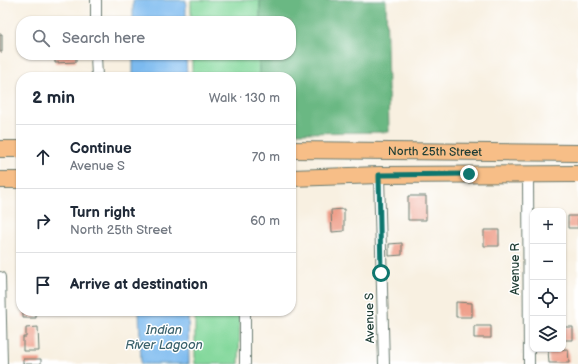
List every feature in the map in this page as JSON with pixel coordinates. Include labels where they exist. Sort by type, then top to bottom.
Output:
[{"type":"main road","points":[[0,149],[16,149]]},
{"type":"main road","name":"North 25th Street","points":[[296,150],[578,153]]},
{"type":"main road","name":"North 25th Street","points":[[296,178],[379,175],[578,174]]},
{"type":"main road","points":[[0,180],[16,180]]},
{"type":"street","points":[[96,0],[96,16]]},
{"type":"street","points":[[96,60],[97,72]]},
{"type":"street","name":"Avenue R","points":[[528,174],[529,364]]},
{"type":"street","name":"Avenue S","points":[[379,175],[384,364]]},
{"type":"street","points":[[0,277],[2,364]]},
{"type":"street","points":[[244,364],[245,316]]},
{"type":"green space","points":[[191,0],[260,0],[260,16],[191,16]]},
{"type":"green space","points":[[260,0],[386,0],[389,132],[296,133],[296,72],[259,72],[259,60],[296,60],[296,16],[260,16]]},
{"type":"green space","points":[[192,60],[259,60],[259,72],[192,72]]},
{"type":"green space","points":[[195,316],[240,316],[239,364],[195,364]]},
{"type":"water","points":[[133,0],[186,0],[186,16],[133,16]]},
{"type":"water","points":[[133,60],[186,60],[187,72],[133,72]]},
{"type":"water","name":"Indian River Lagoon","points":[[139,316],[188,316],[189,364],[141,364]]},
{"type":"building","points":[[0,34],[2,34],[2,52],[0,52]]},
{"type":"building","points":[[55,60],[76,60],[76,62],[55,63]]},
{"type":"building","points":[[408,196],[426,196],[426,220],[408,220]]},
{"type":"building","points":[[344,209],[344,231],[332,232],[331,210]]},
{"type":"building","points":[[568,216],[578,216],[578,228],[568,228]]},
{"type":"building","points":[[484,230],[499,230],[499,246],[484,246]]},
{"type":"building","points":[[402,243],[402,255],[389,256],[389,244]]},
{"type":"building","points":[[456,302],[472,303],[472,317],[456,317]]},
{"type":"building","points":[[23,316],[36,316],[36,318],[23,318]]},
{"type":"building","points":[[474,326],[491,326],[491,338],[474,338]]},
{"type":"building","points":[[38,327],[39,351],[23,351],[23,337],[26,337],[26,328]]},
{"type":"building","points":[[566,327],[573,327],[573,340],[566,340]]},
{"type":"building","points":[[566,349],[568,349],[569,363],[549,363],[548,352],[566,352]]},
{"type":"building","points":[[23,359],[41,359],[41,364],[23,364]]},
{"type":"route","points":[[381,273],[379,175],[469,174]]}]
